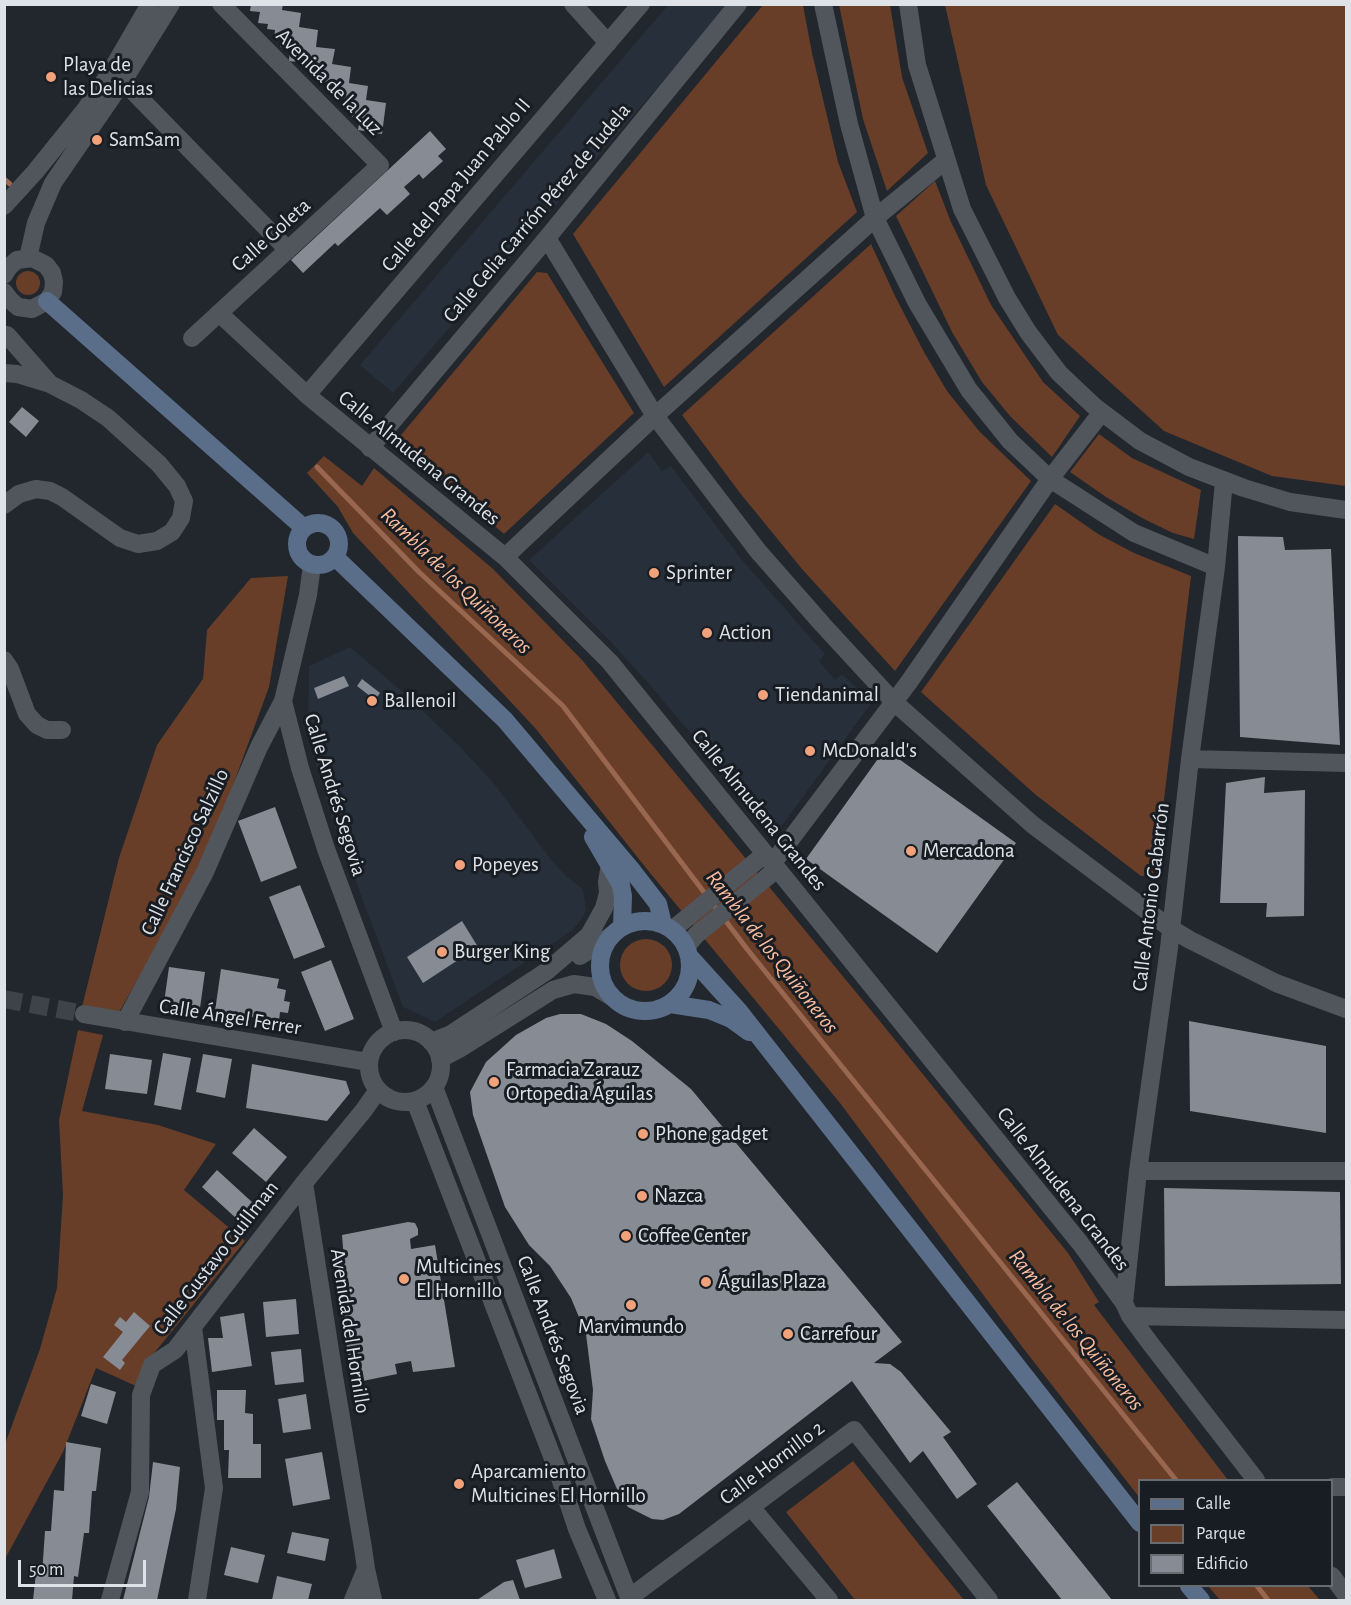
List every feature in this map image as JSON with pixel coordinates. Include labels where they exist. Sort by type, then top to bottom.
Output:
[{"type":"main road","points":[[47,300],[304,528]]},
{"type":"main road","points":[[317,523],[332,528],[339,541],[339,551],[335,557],[324,565],[312,565],[303,559],[297,549],[298,537],[304,528],[317,523]]},
{"type":"main road","points":[[335,557],[505,720],[621,856],[658,904],[668,927],[739,1011],[1138,1520]]},
{"type":"main road","points":[[565,792],[621,885],[623,896],[617,931]]},
{"type":"main road","points":[[668,927],[640,921],[617,931],[604,946],[600,967],[604,986],[612,997],[623,1006],[638,1011],[653,1011],[670,1004],[680,996],[687,983],[690,971],[688,952]]},
{"type":"main road","points":[[670,1004],[709,1010],[730,1019],[760,1040]]},
{"type":"main road","points":[[1190,1587],[1202,1600]]},
{"type":"street","points":[[4,206],[85,110],[110,74],[150,4]]},
{"type":"street","points":[[28,258],[36,223],[53,183],[123,81],[171,4]]},
{"type":"street","name":"Avenida de la Luz","points":[[221,4],[380,165]]},
{"type":"street","points":[[573,4],[608,43]]},
{"type":"street","name":"Calle del Papa Juan Pablo II","points":[[306,395],[641,4]]},
{"type":"street","name":"Calle Celia Carrión Pérez de Tudela","points":[[369,448],[547,238],[738,4]]},
{"type":"street","points":[[823,4],[849,124],[875,218],[917,303],[969,390],[1010,441],[1050,479],[1134,533],[1216,567]]},
{"type":"street","points":[[908,4],[917,65],[962,209],[996,278],[1028,332],[1059,372],[1102,412],[1140,441],[1189,467],[1290,502],[1347,510]]},
{"type":"street","points":[[123,81],[288,250]]},
{"type":"street","points":[[505,557],[656,416],[875,218],[946,160]]},
{"type":"street","name":"Calle Goleta","points":[[192,338],[380,165]]},
{"type":"street","points":[[547,238],[656,416],[758,551],[894,702],[1033,825],[1170,928],[1276,983],[1347,1009]]},
{"type":"street","points":[[4,275],[13,263],[28,258],[42,261],[52,273],[54,288],[47,300],[32,309],[18,307],[4,292]]},
{"type":"street","points":[[18,307],[6,337],[50,384]]},
{"type":"street","name":"Calle Almudena Grandes","points":[[219,313],[306,395],[505,557],[610,662],[1080,1243],[1127,1310],[1255,1479]]},
{"type":"street","points":[[4,374],[16,374],[50,384],[81,400],[108,418],[159,464],[177,486],[184,501],[180,518],[172,532],[157,541],[138,544],[120,538],[50,491],[36,489],[19,494],[4,505]]},
{"type":"street","points":[[688,952],[696,935],[717,918],[771,862],[894,702],[1050,479],[1102,412]]},
{"type":"street","name":"Calle Antonio Gabarrón","points":[[1127,1310],[1138,1171],[1216,567],[1224,481]]},
{"type":"street","name":"Calle Andrés Segovia","points":[[312,565],[308,595],[283,700],[300,768],[326,849],[394,1032]]},
{"type":"street","points":[[4,660],[27,714],[37,725],[47,730],[62,730]]},
{"type":"street","name":"Calle Francisco Salzillo","points":[[125,1022],[205,872],[259,747],[283,700]]},
{"type":"street","points":[[1190,759],[1347,763]]},
{"type":"street","points":[[668,927],[771,862]]},
{"type":"street","points":[[431,1042],[451,1034],[547,971],[589,935],[598,922],[608,893],[610,864]]},
{"type":"street","points":[[547,971],[557,971],[617,931]]},
{"type":"street","points":[[440,1059],[553,990],[574,984],[584,985],[595,987],[612,997]]},
{"type":"street","name":"Calle Ángel Ferrer","points":[[84,1014],[369,1062]]},
{"type":"street","points":[[404,1031],[415,1032],[431,1042],[440,1059],[440,1072],[434,1087],[426,1095],[415,1101],[403,1102],[392,1100],[378,1090],[371,1078],[369,1062],[377,1044],[394,1032],[404,1031]]},
{"type":"street","name":"Calle Andrés Segovia","points":[[434,1087],[630,1599]]},
{"type":"street","points":[[304,1183],[378,1090]]},
{"type":"street","name":"Calle Andrés Segovia","points":[[415,1101],[553,1458],[578,1529],[608,1600]]},
{"type":"street","points":[[1138,1171],[1347,1171]]},
{"type":"street","name":"Calle Gustavo Guillman","points":[[110,1600],[140,1492],[141,1395],[152,1365],[175,1350],[304,1183]]},
{"type":"street","name":"Avenida del Hornillo","points":[[304,1183],[366,1569],[374,1600]]},
{"type":"street","points":[[1127,1310],[1347,1320]]},
{"type":"street","points":[[193,1327],[214,1488],[197,1600]]},
{"type":"street","name":"Calle Hornillo 2","points":[[630,1599],[854,1430],[989,1600]]},
{"type":"street","points":[[751,1507],[829,1600]]},
{"type":"street","points":[[353,1600],[366,1569]]},
{"type":"street","points":[[1333,1577],[1347,1595]]},
{"type":"shaded area","points":[[668,5],[729,5],[393,393],[360,365]]},
{"type":"shaded area","points":[[648,452],[662,471],[671,466],[742,560],[825,654],[819,661],[835,680],[842,674],[872,702],[776,834],[649,684],[608,639],[529,560]]},
{"type":"shaded area","points":[[350,647],[410,698],[461,748],[492,781],[552,861],[567,877],[583,889],[586,910],[573,930],[435,1022],[403,1007],[331,816],[314,759],[308,720],[309,666]]},
{"type":"green space","points":[[763,5],[803,5],[838,162],[857,212],[664,387],[573,234]]},
{"type":"green space","points":[[839,5],[890,5],[902,77],[928,153],[887,191],[863,119]]},
{"type":"green space","points":[[945,5],[1346,5],[1346,486],[1272,476],[1164,431],[1058,335],[986,185]]},
{"type":"green space","points":[[935,181],[951,222],[991,305],[1043,382],[1080,416],[1052,457],[1010,416],[982,382],[952,332],[896,216]]},
{"type":"green space","points":[[871,244],[895,296],[947,391],[979,431],[1031,481],[895,671],[802,569],[740,493],[682,415]]},
{"type":"green space","points":[[28,271],[37,274],[40,283],[37,292],[28,295],[19,292],[16,283],[19,274]]},
{"type":"green space","points":[[537,272],[547,273],[634,413],[504,534],[396,441]]},
{"type":"green space","points":[[1099,434],[1132,458],[1201,490],[1194,539],[1173,533],[1144,519],[1106,497],[1070,472]]},
{"type":"green space","points":[[324,456],[362,486],[374,468],[493,569],[582,660],[1068,1253],[1099,1302],[1094,1305],[1227,1479],[1138,1479],[1138,1496],[1020,1344],[840,1103],[646,868],[536,729],[353,533],[338,507],[307,473]]},
{"type":"green space","points":[[1055,504],[1098,534],[1134,553],[1191,576],[1156,866],[1152,875],[1141,876],[1036,795],[921,692]]},
{"type":"green space","points":[[288,576],[269,687],[222,815],[193,883],[118,1014],[82,1007],[119,858],[157,745],[203,679],[207,630],[251,578]]},
{"type":"green space","points":[[641,939],[651,939],[665,946],[672,965],[665,984],[651,991],[641,991],[631,987],[624,980],[620,970],[620,960],[624,950],[631,943]]},
{"type":"green space","points":[[78,1030],[103,1035],[82,1111],[158,1125],[216,1144],[184,1190],[245,1241],[142,1368],[136,1386],[96,1368],[63,1452],[5,1559],[4,1447],[40,1349],[57,1288],[63,1195],[59,1120]]},
{"type":"green space","points":[[853,1461],[964,1600],[855,1600],[786,1512]]},
{"type":"green space","points":[[1209,1587],[1309,1587],[1320,1600],[1220,1600]]},
{"type":"building","points":[[251,4],[283,4],[282,10],[301,13],[299,27],[318,30],[316,47],[335,49],[332,64],[351,67],[349,83],[368,86],[366,100],[386,103],[382,134],[358,130],[360,118],[352,117],[353,110],[344,109],[345,99],[339,99],[340,93],[330,92],[331,83],[322,81],[323,72],[314,70],[315,64],[289,61],[290,48],[280,47],[281,40],[274,39],[275,30],[267,29],[268,24],[258,23],[260,12],[250,11]]},
{"type":"building","points":[[430,131],[446,149],[438,156],[443,161],[423,179],[419,174],[404,187],[410,194],[387,215],[380,208],[338,246],[335,243],[303,273],[291,260]]},
{"type":"building","points":[[22,407],[39,421],[26,437],[9,422]]},
{"type":"building","points":[[1238,536],[1283,537],[1285,550],[1331,549],[1340,745],[1240,737]]},
{"type":"building","points":[[344,676],[349,686],[318,699],[314,688]]},
{"type":"building","points":[[362,679],[380,693],[375,700],[357,686]]},
{"type":"building","name":"Mercadona","points":[[885,749],[1016,843],[937,953],[806,859]]},
{"type":"building","points":[[1265,777],[1264,793],[1305,790],[1304,916],[1266,917],[1267,903],[1220,903],[1226,783]]},
{"type":"building","points":[[275,807],[297,868],[261,882],[238,821]]},
{"type":"building","points":[[300,885],[325,947],[294,959],[269,897]]},
{"type":"building","name":"Burger King","points":[[462,921],[478,947],[423,983],[407,957]]},
{"type":"building","points":[[331,960],[354,1019],[325,1031],[301,972]]},
{"type":"building","points":[[169,967],[205,972],[200,1008],[164,1003]]},
{"type":"building","points":[[221,969],[279,979],[277,988],[286,990],[284,1001],[290,1002],[288,1013],[280,1012],[279,1021],[215,1011]]},
{"type":"building","name":"Águilas Plaza","points":[[560,1014],[581,1014],[606,1024],[632,1041],[691,1089],[902,1342],[874,1363],[890,1364],[901,1372],[951,1432],[943,1437],[977,1484],[957,1499],[923,1451],[910,1463],[852,1381],[679,1514],[663,1520],[652,1519],[628,1507],[620,1496],[605,1461],[591,1419],[593,1390],[586,1334],[571,1298],[550,1266],[529,1245],[505,1207],[473,1115],[470,1092],[486,1062],[516,1035],[546,1018]]},
{"type":"building","points":[[1189,1021],[1326,1046],[1326,1133],[1190,1111]]},
{"type":"building","points":[[163,1053],[191,1058],[181,1110],[154,1105]]},
{"type":"building","points":[[110,1054],[152,1060],[147,1094],[105,1089]]},
{"type":"building","points":[[203,1054],[232,1059],[225,1098],[196,1092]]},
{"type":"building","points":[[252,1064],[346,1081],[350,1093],[327,1121],[246,1108]]},
{"type":"building","points":[[254,1128],[287,1157],[266,1182],[232,1153]]},
{"type":"building","points":[[217,1170],[253,1203],[238,1220],[202,1187]]},
{"type":"building","points":[[1164,1188],[1340,1192],[1341,1284],[1165,1286]]},
{"type":"building","points":[[408,1222],[415,1223],[418,1229],[418,1235],[410,1239],[411,1249],[435,1245],[455,1367],[413,1372],[411,1361],[395,1364],[397,1374],[353,1383],[333,1264],[344,1260],[342,1235]]},
{"type":"building","points":[[296,1299],[299,1334],[266,1337],[263,1302]]},
{"type":"building","points":[[134,1312],[150,1326],[122,1360],[125,1363],[120,1370],[103,1357],[123,1332],[114,1325],[120,1317],[126,1322]]},
{"type":"building","points":[[244,1313],[252,1366],[212,1372],[208,1338],[223,1338],[220,1317]]},
{"type":"building","points":[[301,1349],[304,1382],[275,1385],[271,1352]]},
{"type":"building","points":[[91,1384],[116,1392],[107,1424],[81,1416]]},
{"type":"building","points":[[217,1390],[246,1390],[245,1413],[253,1414],[253,1444],[261,1444],[261,1478],[228,1478],[229,1450],[224,1450],[224,1420],[217,1420]]},
{"type":"building","points":[[306,1394],[311,1429],[283,1433],[278,1399]]},
{"type":"building","points":[[66,1442],[101,1448],[96,1491],[92,1491],[89,1533],[84,1533],[78,1577],[74,1576],[72,1600],[33,1600],[36,1573],[42,1574],[45,1531],[51,1531],[54,1490],[64,1491]]},
{"type":"building","points":[[322,1452],[330,1499],[293,1506],[285,1459]]},
{"type":"building","points":[[153,1462],[180,1467],[176,1509],[157,1600],[123,1600],[149,1497]]},
{"type":"building","points":[[1017,1482],[1112,1600],[1062,1600],[987,1506]]},
{"type":"building","points":[[292,1532],[329,1539],[325,1561],[287,1553]]},
{"type":"building","points":[[231,1547],[265,1555],[258,1583],[224,1575]]},
{"type":"building","points":[[554,1549],[562,1578],[525,1588],[516,1560]]},
{"type":"building","points":[[277,1576],[312,1584],[308,1600],[272,1600]]},
{"type":"building","points":[[513,1580],[520,1600],[477,1600],[504,1582]]},
{"type":"waterway","points":[[4,179],[10,184]]},
{"type":"waterway","name":"Rambla de los Quiñoneros","points":[[317,467],[419,572],[563,706],[747,949],[1175,1479]]},
{"type":"waterway","name":"Rambla de los Quiñoneros","points":[[1258,1587],[1268,1600]]},
{"type":"tunnel","points":[[4,999],[84,1014]]},
{"type":"place","name":"Playa de las Delicias","points":[[51,77]]},
{"type":"place","name":"SamSam","points":[[97,140]]},
{"type":"place","name":"Sprinter","points":[[654,573]]},
{"type":"place","name":"Action","points":[[707,633]]},
{"type":"place","name":"Tiendanimal","points":[[763,695]]},
{"type":"place","name":"Ballenoil","points":[[372,701]]},
{"type":"place","name":"McDonald's","points":[[810,751]]},
{"type":"place","name":"Mercadona","points":[[911,851]]},
{"type":"place","name":"Popeyes","points":[[460,865]]},
{"type":"place","name":"Burger King","points":[[442,952]]},
{"type":"place","name":"Farmacia Zarauz Ortopedia Águilas","points":[[494,1082]]},
{"type":"place","name":"Phone gadget","points":[[643,1134]]},
{"type":"place","name":"Nazca","points":[[642,1196]]},
{"type":"place","name":"Coffee Center","points":[[626,1236]]},
{"type":"place","name":"Multicines El Hornillo","points":[[404,1279]]},
{"type":"place","name":"Águilas Plaza","points":[[706,1282]]},
{"type":"place","name":"Marvimundo","points":[[631,1305]]},
{"type":"place","name":"Carrefour","points":[[788,1334]]},
{"type":"place","name":"Aparcamiento Multicines El Hornillo","points":[[459,1484]]}]
